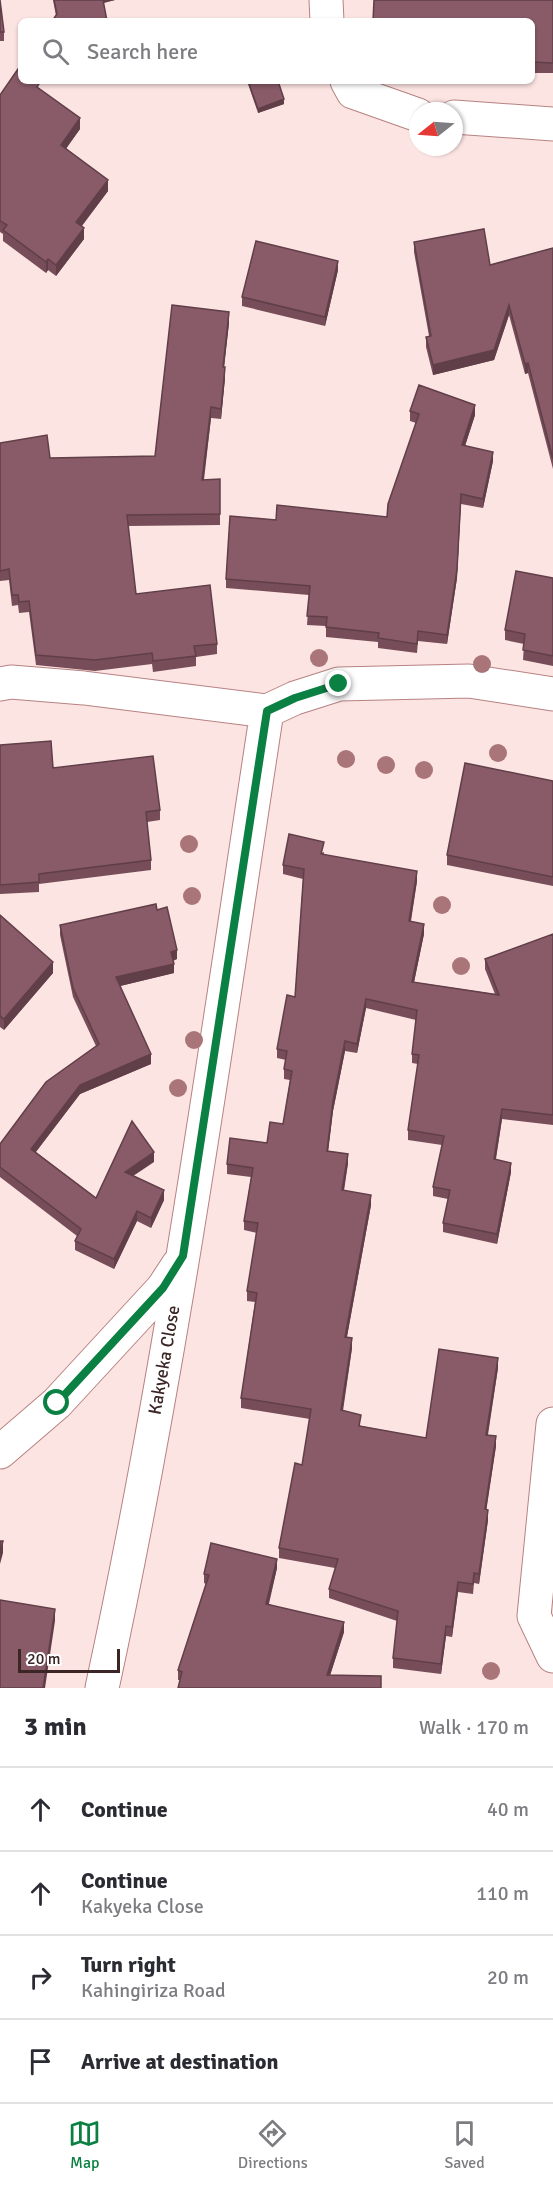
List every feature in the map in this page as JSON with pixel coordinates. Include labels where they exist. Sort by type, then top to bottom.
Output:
[{"type":"street","points":[[326,0],[327,18]]},
{"type":"street","points":[[349,84],[353,92],[409,112]]},
{"type":"street","points":[[463,118],[553,124]]},
{"type":"street","points":[[0,684],[11,682],[84,688],[267,711],[295,698],[339,684],[469,681],[553,694]]},
{"type":"street","name":"Kakyeka Close","points":[[102,1688],[119,1611],[183,1256],[267,711]]},
{"type":"street","points":[[0,1452],[65,1395],[163,1288],[183,1256]]},
{"type":"street","points":[[553,1424],[534,1616],[553,1656]]},
{"type":"building","points":[[0,0],[4,32],[0,32]]},
{"type":"building","points":[[54,0],[103,0],[106,18],[54,18],[57,14]]},
{"type":"building","points":[[374,0],[553,0],[553,63],[535,62],[535,18],[373,18]]},
{"type":"building","points":[[18,69],[18,84],[39,84],[37,87],[80,118],[61,145],[108,180],[76,222],[84,228],[56,265],[48,259],[46,262],[3,230],[7,225],[0,221],[0,95]]},
{"type":"building","points":[[249,84],[279,84],[284,99],[258,109]]},
{"type":"building","points":[[484,229],[490,265],[553,248],[553,459],[528,363],[525,364],[509,305],[494,350],[433,365],[426,337],[431,336],[414,242]]},
{"type":"building","points":[[256,241],[338,261],[325,317],[242,297]]},
{"type":"building","points":[[172,305],[229,312],[221,409],[211,407],[202,480],[220,479],[220,514],[127,515],[136,594],[210,585],[217,644],[194,646],[196,656],[153,661],[152,653],[95,660],[36,655],[29,601],[19,602],[18,595],[12,595],[9,569],[0,571],[0,443],[47,435],[50,458],[155,456]]},
{"type":"building","points":[[419,385],[475,405],[462,445],[493,452],[483,499],[461,494],[457,569],[447,635],[418,631],[417,644],[378,638],[379,633],[326,627],[327,617],[307,616],[310,586],[226,579],[230,516],[276,520],[277,505],[387,517],[388,504],[419,414],[410,411]]},
{"type":"building","points":[[516,571],[553,578],[553,656],[523,650],[525,634],[505,630]]},
{"type":"building","points":[[51,741],[53,768],[153,756],[160,810],[146,812],[151,860],[39,874],[39,882],[0,885],[0,745]]},
{"type":"building","points":[[465,763],[553,781],[553,877],[447,855]]},
{"type":"building","points":[[289,834],[324,842],[321,854],[417,871],[409,921],[424,924],[412,982],[499,995],[485,959],[553,934],[553,1115],[502,1109],[494,1159],[511,1163],[497,1234],[443,1223],[450,1190],[433,1187],[444,1136],[408,1130],[419,1055],[412,1054],[417,1010],[366,999],[357,1044],[345,1041],[333,1101],[327,1151],[348,1154],[342,1190],[371,1195],[345,1337],[352,1338],[341,1410],[361,1415],[359,1426],[426,1438],[439,1349],[498,1358],[486,1435],[496,1436],[485,1509],[488,1510],[479,1574],[474,1573],[473,1584],[458,1582],[452,1627],[446,1626],[441,1664],[393,1658],[398,1611],[329,1589],[338,1559],[279,1548],[295,1463],[302,1465],[311,1409],[241,1398],[257,1293],[247,1291],[258,1223],[244,1221],[253,1168],[227,1164],[230,1138],[267,1143],[270,1122],[283,1124],[292,1071],[284,1069],[287,1051],[277,1049],[287,995],[295,997],[304,869],[283,865]]},
{"type":"building","points":[[156,904],[157,910],[167,907],[177,950],[171,952],[174,964],[116,977],[151,1054],[80,1085],[31,1149],[96,1198],[132,1121],[154,1152],[125,1172],[164,1190],[151,1218],[137,1211],[114,1259],[75,1241],[81,1229],[0,1167],[0,1144],[46,1082],[99,1044],[73,988],[60,925]]},
{"type":"building","points":[[0,915],[53,962],[4,1019],[0,1016]]},
{"type":"building","points":[[211,1543],[277,1559],[266,1604],[344,1622],[327,1675],[381,1676],[381,1688],[178,1688],[182,1672],[178,1670],[209,1575],[204,1574]]},
{"type":"building","points":[[0,1600],[55,1609],[43,1688],[0,1688]]},
{"type":"route","points":[[57,1403],[163,1288],[183,1256],[267,711],[295,698],[339,684]]}]
